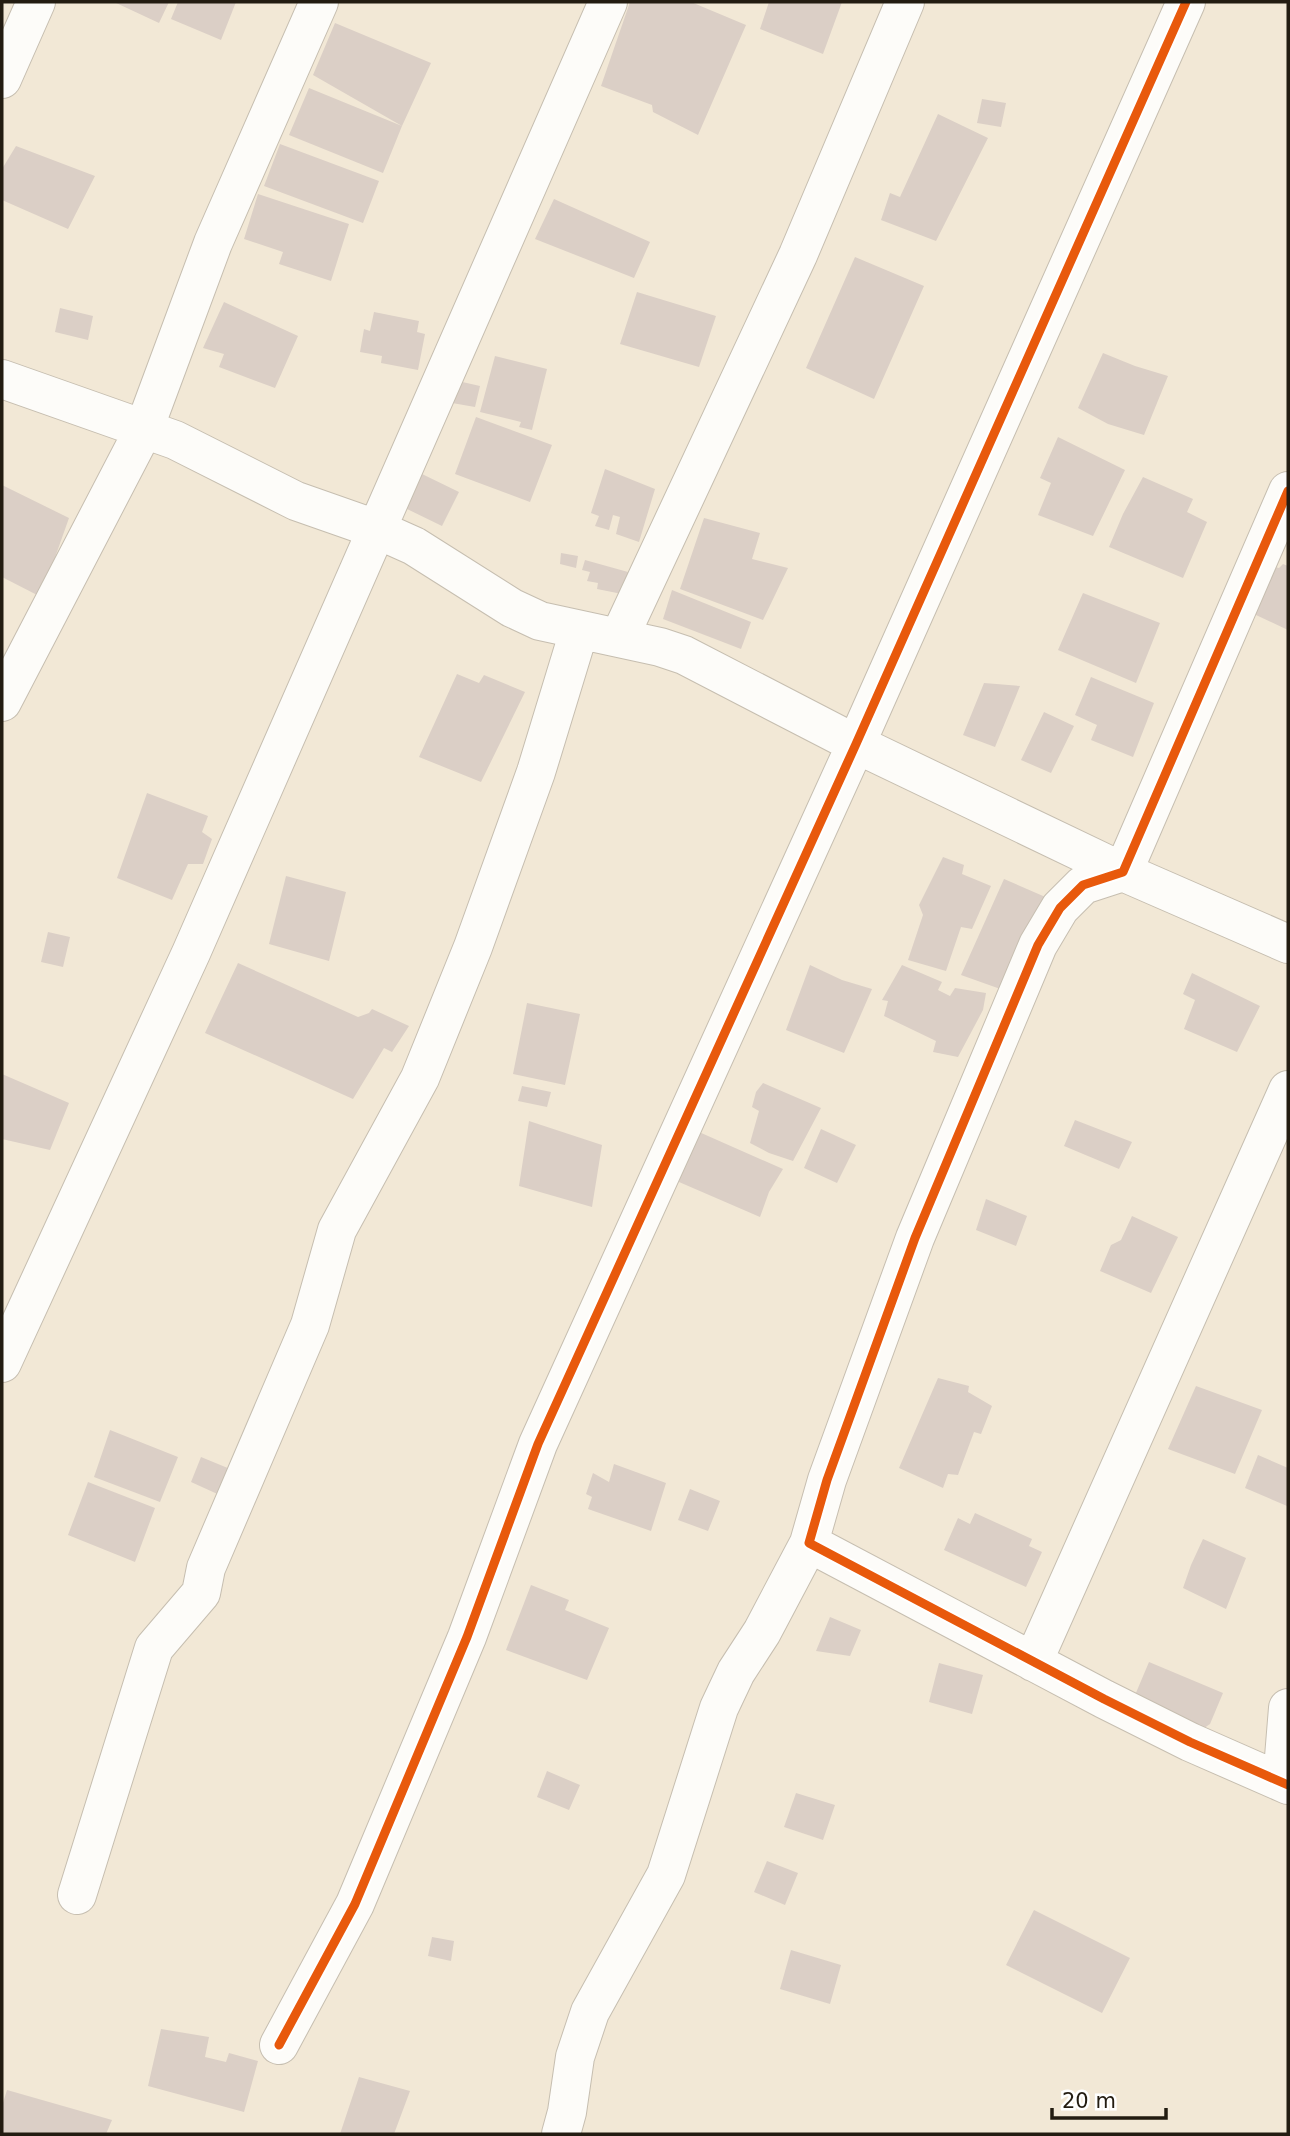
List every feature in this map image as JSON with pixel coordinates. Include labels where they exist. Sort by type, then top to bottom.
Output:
[{"type":"street","points":[[2,79],[36,2]]},
{"type":"street","points":[[2,702],[144,429],[213,243],[319,2]]},
{"type":"street","points":[[2,1363],[191,953],[608,2]]},
{"type":"street","points":[[619,638],[798,255],[905,2]]},
{"type":"street","points":[[279,2045],[355,1904],[467,1637],[538,1444],[856,744],[1186,2]]},
{"type":"street","points":[[2,379],[175,440],[296,501],[414,546],[512,608],[540,621],[660,647],[684,655],[856,744],[1123,872],[1288,944]]},
{"type":"street","points":[[561,2134],[575,2057],[590,2012],[666,1875],[719,1708],[736,1672],[762,1632],[809,1543],[827,1480],[915,1238],[1038,945],[1060,908],[1083,885],[1123,872],[1288,491]]},
{"type":"street","points":[[77,1895],[154,1648],[201,1593],[206,1568],[310,1325],[337,1230],[420,1078],[473,947],[536,772],[579,631]]},
{"type":"street","points":[[1033,1662],[1288,1090]]},
{"type":"street","points":[[809,1543],[1190,1742],[1285,1784],[1288,1707]]},
{"type":"building","points":[[114,2],[169,2],[159,23]]},
{"type":"building","points":[[178,2],[236,2],[221,40],[171,19]]},
{"type":"building","points":[[630,2],[691,2],[746,25],[698,135],[653,112],[652,105],[601,86]]},
{"type":"building","points":[[769,2],[842,2],[823,54],[760,29]]},
{"type":"building","points":[[335,23],[431,63],[402,126],[313,75]]},
{"type":"building","points":[[309,88],[402,126],[383,173],[289,135]]},
{"type":"building","points":[[982,99],[1006,103],[1001,127],[977,123]]},
{"type":"building","points":[[938,114],[988,138],[936,241],[881,220],[890,193],[900,197]]},
{"type":"building","points":[[280,144],[379,181],[363,223],[264,186]]},
{"type":"building","points":[[16,146],[95,176],[68,229],[2,200],[2,169]]},
{"type":"building","points":[[258,194],[349,224],[331,281],[279,264],[283,252],[244,239]]},
{"type":"building","points":[[554,199],[650,242],[634,278],[535,239]]},
{"type":"building","points":[[855,257],[924,286],[874,399],[806,368]]},
{"type":"building","points":[[637,292],[716,316],[699,367],[620,344]]},
{"type":"building","points":[[224,302],[298,336],[275,388],[219,367],[224,354],[203,348]]},
{"type":"building","points":[[60,308],[93,316],[88,340],[55,332]]},
{"type":"building","points":[[374,312],[419,321],[417,332],[425,334],[418,370],[381,363],[382,356],[360,352],[364,329],[370,331]]},
{"type":"building","points":[[1103,353],[1168,376],[1144,435],[1108,424],[1078,408]]},
{"type":"building","points":[[495,356],[547,369],[532,430],[519,427],[521,422],[480,412]]},
{"type":"building","points":[[458,381],[480,386],[475,407],[452,403]]},
{"type":"building","points":[[476,417],[552,445],[530,502],[455,474]]},
{"type":"building","points":[[1058,437],[1125,470],[1093,536],[1038,515],[1051,483],[1040,478]]},
{"type":"building","points":[[605,469],[655,489],[639,542],[616,534],[620,517],[613,515],[609,530],[595,526],[599,516],[591,513]]},
{"type":"building","points":[[422,474],[459,492],[442,526],[405,508]]},
{"type":"building","points":[[1143,477],[1193,499],[1187,512],[1207,522],[1183,578],[1109,547]]},
{"type":"building","points":[[2,485],[69,518],[41,597],[2,577]]},
{"type":"building","points":[[704,518],[760,533],[752,559],[788,568],[763,620],[680,589]]},
{"type":"building","points":[[561,553],[578,556],[576,568],[560,564]]},
{"type":"building","points":[[585,560],[628,572],[622,594],[597,589],[598,583],[587,581],[590,572],[582,570]]},
{"type":"building","points":[[1283,564],[1288,566],[1288,630],[1256,615],[1255,594],[1271,566],[1279,568]]},
{"type":"building","points":[[672,590],[751,622],[741,649],[663,619]]},
{"type":"building","points":[[1083,593],[1160,623],[1136,683],[1058,650]]},
{"type":"building","points":[[457,674],[479,683],[484,675],[525,692],[481,782],[419,757]]},
{"type":"building","points":[[1091,677],[1154,703],[1133,757],[1091,740],[1097,725],[1075,715]]},
{"type":"building","points":[[984,683],[1020,686],[995,747],[963,735]]},
{"type":"building","points":[[1044,712],[1074,726],[1051,773],[1021,760]]},
{"type":"building","points":[[147,793],[208,816],[202,832],[212,839],[203,864],[188,864],[172,900],[117,878]]},
{"type":"building","points":[[943,857],[964,865],[962,874],[991,886],[972,929],[961,927],[946,971],[908,960],[923,915],[919,905]]},
{"type":"building","points":[[286,876],[346,892],[329,961],[269,944]]},
{"type":"building","points":[[1004,879],[1050,899],[1006,991],[961,975]]},
{"type":"building","points":[[48,932],[70,937],[63,967],[41,962]]},
{"type":"building","points":[[238,963],[358,1017],[372,1009],[409,1026],[392,1052],[384,1048],[353,1099],[205,1033]]},
{"type":"building","points":[[810,965],[842,980],[872,989],[844,1053],[786,1030]]},
{"type":"building","points":[[902,965],[942,982],[938,990],[950,996],[955,988],[986,993],[983,1010],[958,1057],[933,1052],[936,1041],[884,1016],[888,1001],[882,1000]]},
{"type":"building","points":[[1192,973],[1260,1006],[1237,1052],[1184,1029],[1195,1000],[1183,994]]},
{"type":"building","points":[[527,1003],[580,1014],[565,1085],[513,1074]]},
{"type":"building","points":[[2,1074],[69,1103],[50,1150],[2,1139]]},
{"type":"building","points":[[763,1083],[821,1108],[793,1161],[750,1143],[759,1111],[752,1107],[756,1092]]},
{"type":"building","points":[[522,1086],[551,1092],[547,1107],[518,1101]]},
{"type":"building","points":[[1075,1120],[1132,1142],[1119,1169],[1064,1146]]},
{"type":"building","points":[[529,1121],[602,1145],[592,1207],[519,1186]]},
{"type":"building","points":[[821,1129],[856,1145],[837,1183],[804,1168]]},
{"type":"building","points":[[699,1132],[783,1169],[769,1192],[760,1217],[679,1182],[683,1157]]},
{"type":"building","points":[[986,1199],[1027,1216],[1016,1246],[976,1230]]},
{"type":"building","points":[[1132,1216],[1178,1237],[1151,1293],[1100,1271],[1111,1245],[1121,1240]]},
{"type":"building","points":[[938,1378],[969,1386],[968,1392],[992,1406],[981,1434],[974,1432],[958,1475],[948,1474],[943,1488],[899,1468]]},
{"type":"building","points":[[1196,1386],[1262,1410],[1235,1474],[1168,1449]]},
{"type":"building","points":[[110,1430],[178,1457],[160,1502],[94,1477]]},
{"type":"building","points":[[1258,1455],[1288,1468],[1287,1506],[1245,1488]]},
{"type":"building","points":[[201,1457],[235,1471],[224,1497],[191,1482]]},
{"type":"building","points":[[614,1464],[666,1483],[651,1531],[588,1509],[592,1497],[586,1494],[593,1473],[609,1482]]},
{"type":"building","points":[[88,1482],[155,1508],[135,1562],[68,1535]]},
{"type":"building","points":[[690,1489],[720,1501],[708,1531],[678,1520]]},
{"type":"building","points":[[975,1513],[1032,1539],[1029,1546],[1042,1552],[1026,1587],[944,1550],[958,1518],[970,1524]]},
{"type":"building","points":[[1203,1539],[1246,1558],[1226,1609],[1183,1588]]},
{"type":"building","points":[[531,1585],[569,1600],[565,1610],[609,1628],[587,1680],[506,1650]]},
{"type":"building","points":[[830,1617],[861,1630],[850,1656],[816,1651]]},
{"type":"building","points":[[1149,1662],[1223,1693],[1210,1724],[1194,1735],[1130,1707]]},
{"type":"building","points":[[939,1663],[983,1675],[972,1714],[929,1702]]},
{"type":"building","points":[[547,1771],[580,1785],[569,1810],[537,1797]]},
{"type":"building","points":[[796,1793],[835,1805],[823,1840],[784,1827]]},
{"type":"building","points":[[767,1861],[798,1873],[785,1905],[754,1892]]},
{"type":"building","points":[[1034,1910],[1130,1958],[1102,2013],[1006,1965]]},
{"type":"building","points":[[432,1937],[454,1941],[451,1961],[428,1956]]},
{"type":"building","points":[[791,1950],[841,1965],[830,2004],[780,1989]]},
{"type":"building","points":[[161,2029],[209,2037],[205,2057],[226,2062],[229,2053],[258,2061],[244,2112],[148,2086]]},
{"type":"building","points":[[359,2077],[410,2091],[394,2134],[340,2134]]},
{"type":"building","points":[[7,2090],[112,2120],[106,2134],[2,2134],[2,2106]]},
{"type":"cycle path","points":[[279,2045],[355,1904],[467,1637],[538,1444],[856,744],[1186,2]]},
{"type":"cycle path","points":[[1288,491],[1123,872],[1083,885],[1060,908],[1038,945],[915,1238],[827,1480],[809,1543],[1104,1699],[1190,1742],[1288,1785]]}]
